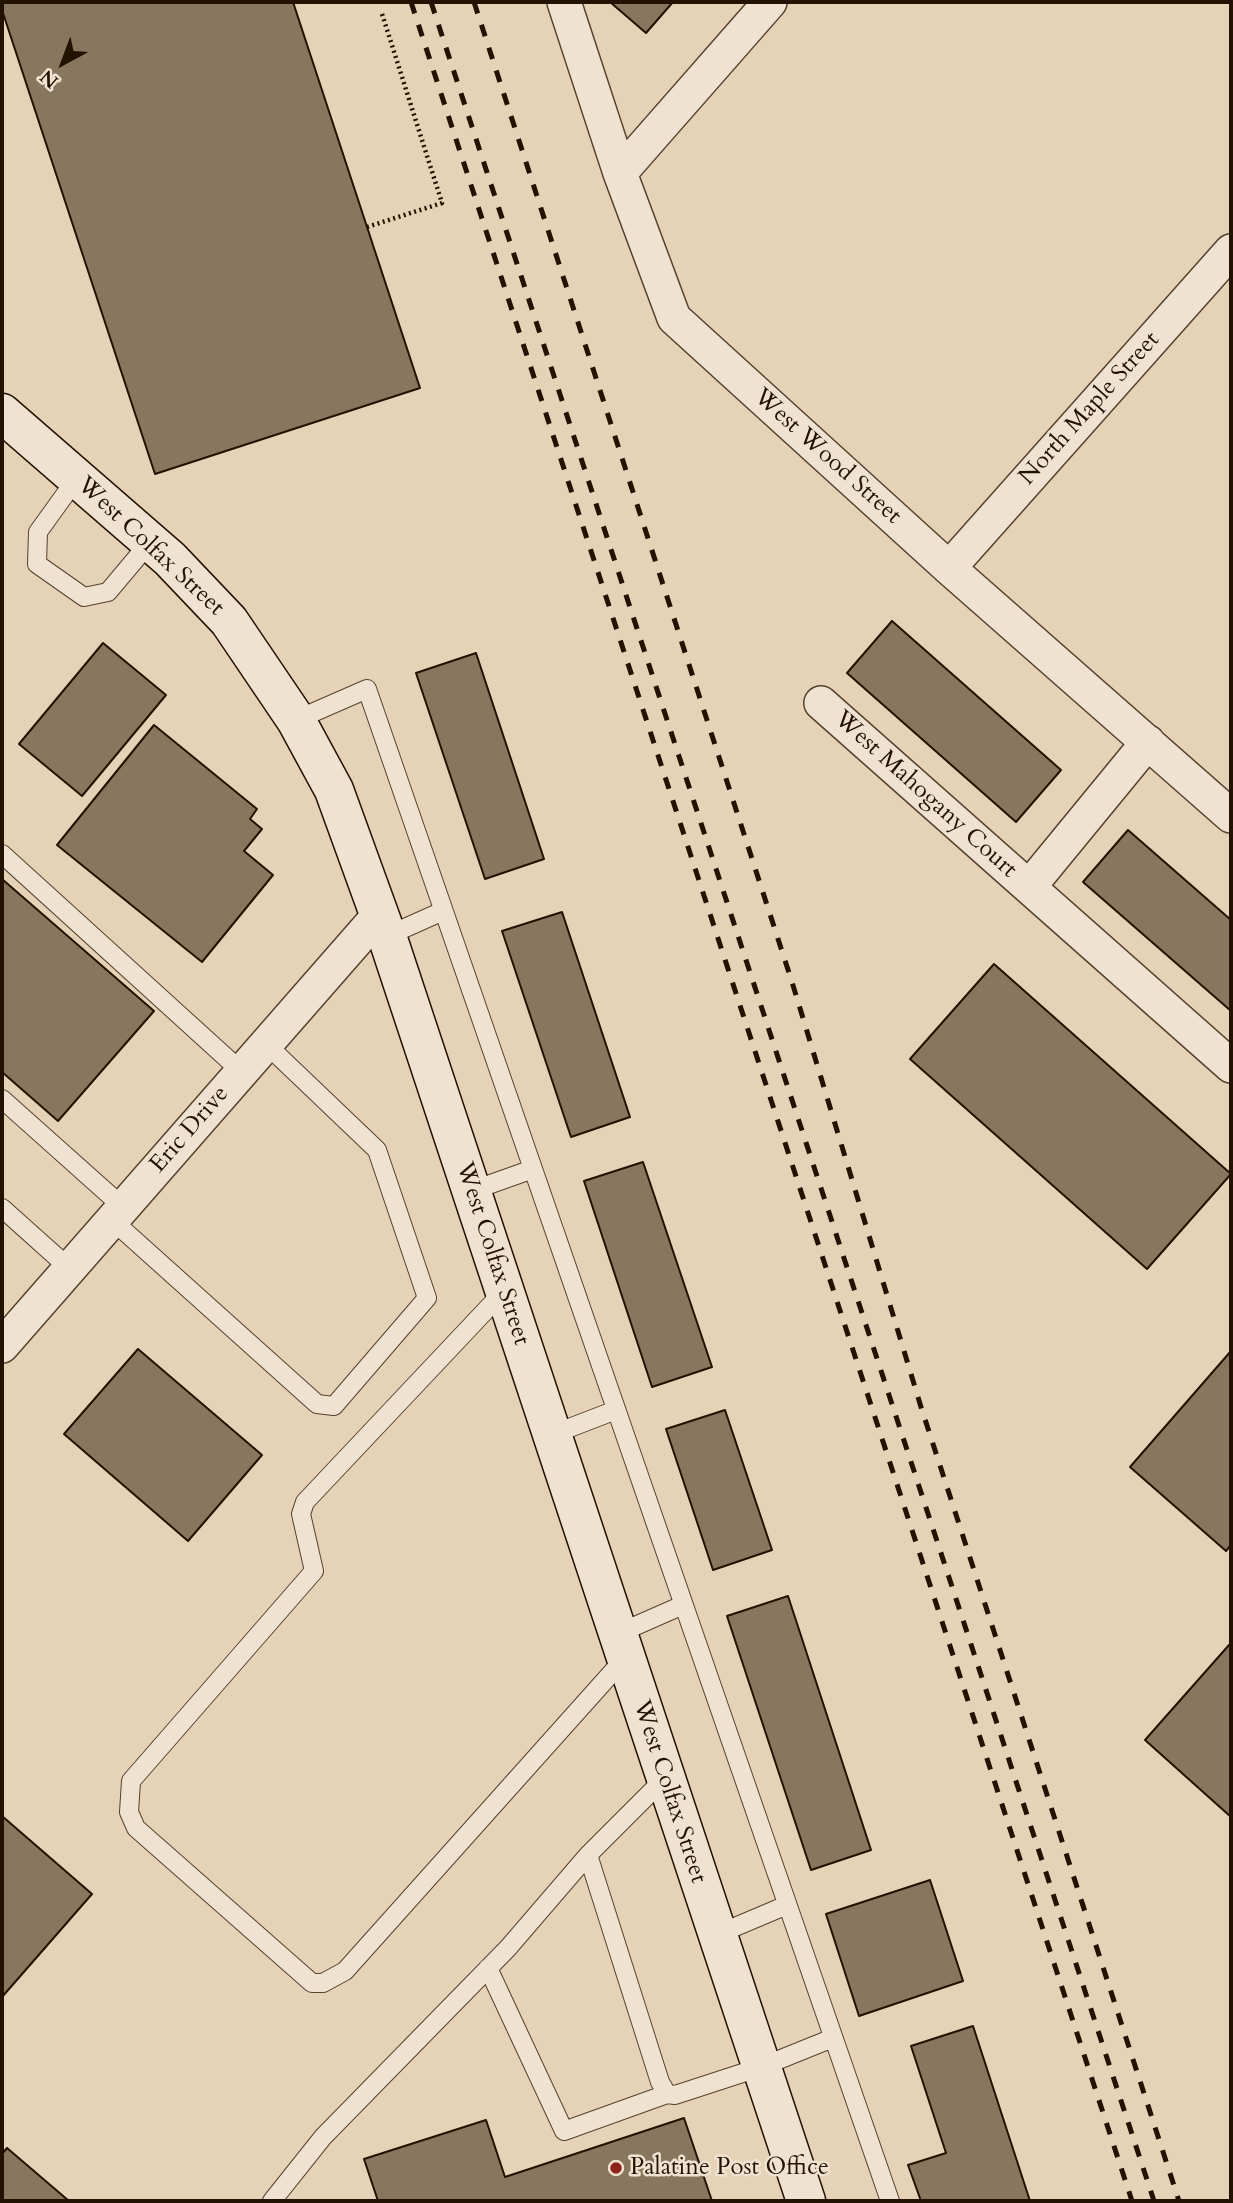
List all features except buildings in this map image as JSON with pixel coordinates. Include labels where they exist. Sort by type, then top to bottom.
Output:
[{"type":"street","name":"West Wood Street","points":[[564,2],[620,173],[674,318],[950,568],[1231,816]]},
{"type":"street","points":[[620,173],[770,2]]},
{"type":"street","name":"North Maple Street","points":[[950,568],[1231,251]]},
{"type":"street","name":"West Colfax Street","points":[[2,412],[150,542],[229,621],[296,720],[334,790],[383,925],[806,2201]]},
{"type":"street","name":"West Mahogany Court","points":[[821,702],[1231,1066]]},
{"type":"street","name":"West Mahogany Court","points":[[1028,887],[1148,742]]},
{"type":"street","name":"Eric Drive","points":[[2,1346],[266,1044],[383,925]]},
{"type":"lane","points":[[77,478],[38,532],[37,564],[84,597],[108,592],[150,542]]},
{"type":"lane","points":[[296,720],[367,689],[890,2201]]},
{"type":"lane","points":[[2,854],[242,1072]]},
{"type":"lane","points":[[383,925],[443,911]]},
{"type":"lane","points":[[2,1099],[317,1404],[334,1406],[427,1298],[377,1150],[266,1044]]},
{"type":"lane","points":[[471,1191],[533,1169]]},
{"type":"lane","points":[[2,1208],[69,1268]]},
{"type":"lane","points":[[504,1291],[305,1502],[301,1514],[314,1571],[131,1782],[129,1812],[136,1828],[312,1983],[323,1983],[345,1972],[621,1646],[684,1605]]},
{"type":"lane","points":[[551,1435],[616,1410]]},
{"type":"lane","points":[[272,2201],[323,2137],[488,1968],[588,1855],[665,1779]]},
{"type":"lane","points":[[588,1855],[660,2082],[667,2094]]},
{"type":"lane","points":[[716,1935],[787,1905]]},
{"type":"lane","points":[[488,1968],[565,2131],[667,2094],[675,2095],[761,2067],[833,2038]]},
{"type":"path","points":[[367,227],[442,203],[382,14]]},
{"type":"railway","points":[[411,2],[1132,2201]]},
{"type":"railway","points":[[431,2],[1154,2201]]},
{"type":"railway","points":[[474,2],[792,982],[921,1407],[1179,2201]]},
{"type":"place","name":"Palatine Post Office","points":[[616,2168]]}]
